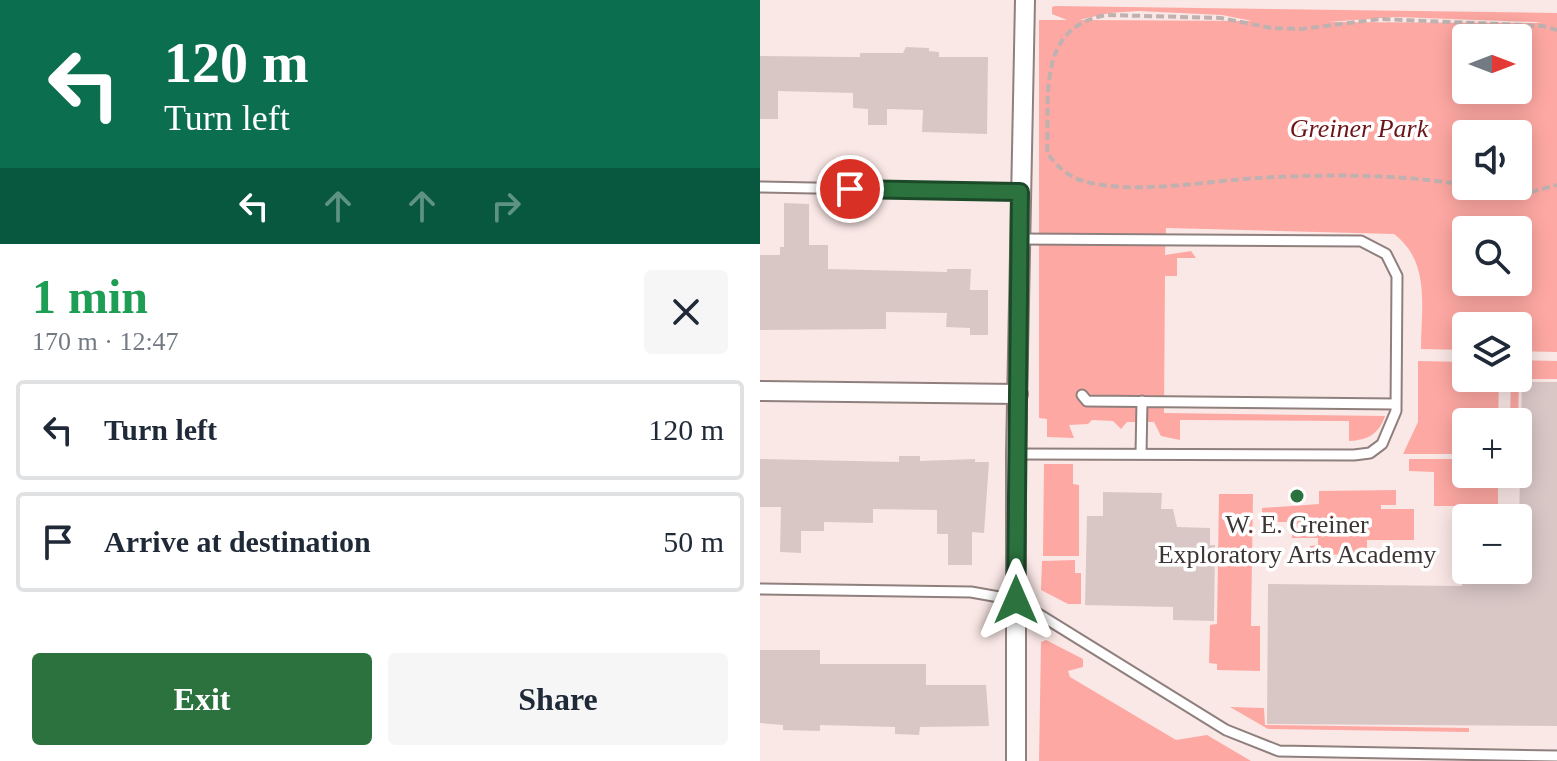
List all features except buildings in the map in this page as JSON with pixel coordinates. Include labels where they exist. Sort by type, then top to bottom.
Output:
[{"type":"street","points":[[1016,761],[1016,454],[1025,0]]},
{"type":"street","points":[[760,391],[1018,394]]},
{"type":"lane","points":[[760,187],[1020,192]]},
{"type":"lane","points":[[1016,454],[1370,453],[1382,444],[1396,404],[1397,276],[1386,254],[1361,241],[1019,239]]},
{"type":"lane","points":[[1082,395],[1087,401],[1396,404]]},
{"type":"lane","points":[[1141,454],[1142,401]]},
{"type":"lane","points":[[760,589],[971,592],[1016,600],[1226,730],[1279,751],[1557,756]]},
{"type":"path","points":[[1452,185],[1321,175],[1193,185],[1099,184],[1080,180],[1067,174],[1047,153],[1051,64],[1057,43],[1072,27],[1107,15],[1221,18],[1271,28],[1302,29],[1380,19],[1543,26],[1557,30]]},
{"type":"path","points":[[1532,192],[1557,185]]},
{"type":"green space","name":"Greiner Park","points":[[1055,6],[1557,13],[1557,352],[1532,351],[1532,312],[1452,312],[1452,350],[1421,349],[1419,272],[1406,245],[1394,234],[1166,228],[1165,255],[1191,251],[1196,258],[1177,258],[1177,276],[1165,276],[1164,413],[1385,416],[1383,422],[1372,435],[1349,441],[1349,421],[1180,420],[1180,440],[1161,436],[1154,422],[1127,422],[1121,429],[1113,421],[1092,420],[1088,424],[1069,425],[1074,438],[1047,437],[1047,419],[1039,418],[1039,20],[1067,20],[1052,14],[1052,7]],"holes":[[[1138,11],[1222,15],[1252,21],[1079,20]],[[1396,17],[1535,22],[1542,23],[1328,22]]]},
{"type":"green space","points":[[1532,360],[1557,361],[1557,379],[1532,379]]},
{"type":"green space","points":[[1418,361],[1452,362],[1452,392],[1499,392],[1498,408],[1452,408],[1452,454],[1403,454],[1418,422]]},
{"type":"green space","points":[[1511,392],[1519,392],[1518,408],[1510,408]]},
{"type":"green space","points":[[1409,459],[1452,459],[1452,488],[1498,488],[1498,504],[1434,506],[1434,472],[1409,471]]},
{"type":"green space","points":[[1044,464],[1073,464],[1073,484],[1079,485],[1079,556],[1043,556]]},
{"type":"green space","points":[[1396,490],[1396,505],[1381,505],[1381,509],[1414,509],[1414,540],[1367,540],[1367,554],[1310,555],[1310,546],[1318,545],[1318,538],[1292,538],[1291,522],[1262,522],[1262,508],[1319,504],[1319,491]]},
{"type":"green space","points":[[1219,494],[1253,494],[1251,626],[1260,626],[1260,671],[1217,670],[1217,664],[1209,663],[1210,625],[1217,624]]},
{"type":"green space","points":[[1075,560],[1075,573],[1081,573],[1081,604],[1068,604],[1041,590],[1042,561]]},
{"type":"green space","points":[[1046,640],[1083,659],[1083,667],[1068,671],[1070,677],[1176,740],[1207,735],[1251,761],[1039,761],[1041,642]]},
{"type":"green space","points":[[1230,707],[1264,708],[1265,725],[1469,728],[1469,732],[1268,729]]},
{"type":"place","name":"W. E. Greiner Exploratory Arts Academy","points":[[1297,496]]},
{"type":"route","points":[[850,189],[1020,192],[1016,600]]}]
